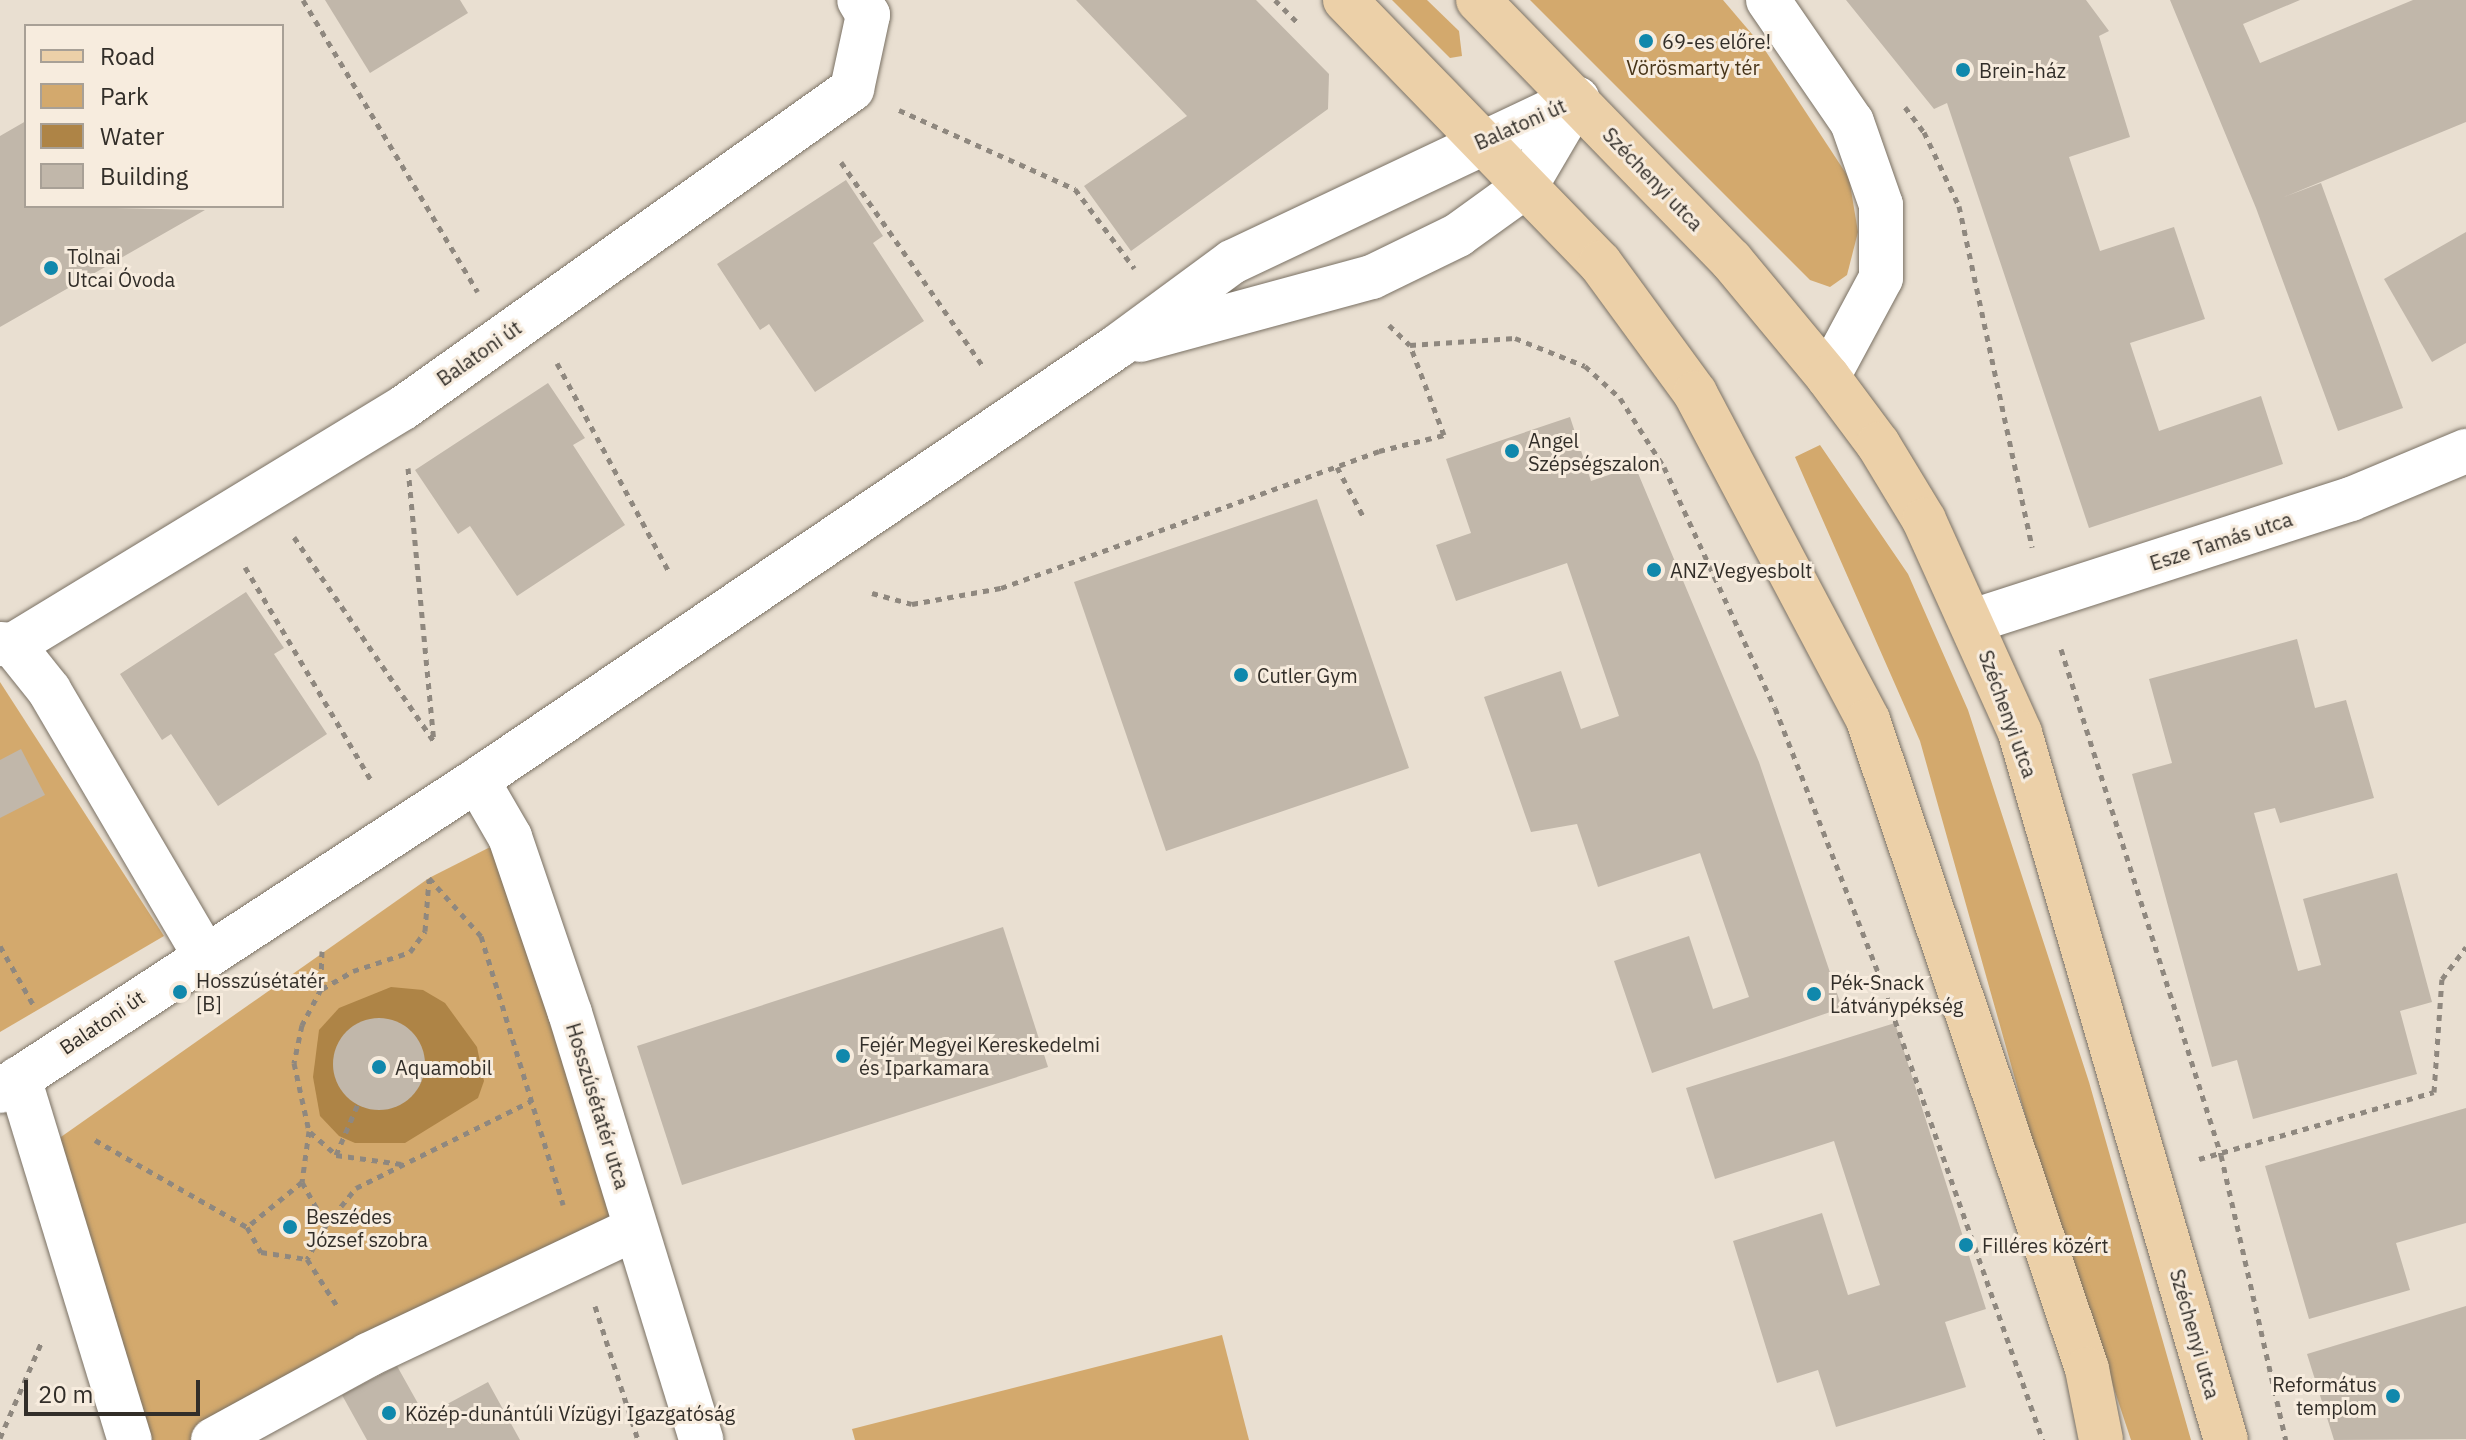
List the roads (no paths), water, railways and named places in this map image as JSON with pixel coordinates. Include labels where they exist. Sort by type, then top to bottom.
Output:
[{"type":"main road","points":[[1345,0],[1600,263],[1695,393],[1868,720],[2087,1369],[2101,1440]]},
{"type":"main road","points":[[1478,0],[1577,99]]},
{"type":"main road","name":"Széchenyi utca","points":[[1577,99],[1731,260],[1828,377],[1924,520],[1973,621],[2020,733],[2226,1440]]},
{"type":"street","name":"Balatoni út","points":[[204,954],[49,690],[6,644],[219,523],[403,408],[852,89],[868,15],[859,0]]},
{"type":"street","points":[[1768,0],[1852,122],[1881,205],[1881,278],[1828,377]]},
{"type":"street","name":"Balatoni út","points":[[9,1085],[204,954],[477,780],[1118,346],[1232,262],[1482,140],[1577,99]]},
{"type":"street","name":"Balatoni út","points":[[1118,346],[1372,277],[1458,235],[1526,186],[1577,99]]},
{"type":"street","name":"Esze Tamás utca","points":[[1973,621],[2351,499],[2466,451]]},
{"type":"street","name":"Hosszúsétatér utca","points":[[477,780],[515,852],[570,1013],[701,1440]]},
{"type":"street","points":[[9,1085],[74,1267],[130,1440]]},
{"type":"street","points":[[213,1440],[368,1355],[634,1229]]},
{"type":"water","points":[[391,987],[423,990],[445,1003],[477,1047],[484,1081],[478,1098],[405,1143],[355,1143],[339,1136],[320,1116],[313,1077],[319,1030],[339,1008]]},
{"type":"place","name":"69-es előre!","points":[[1646,41]]},
{"type":"place","name":"Brein-ház","points":[[1963,70]]},
{"type":"place","name":"Tolnai Utcai Óvoda","points":[[51,268]]},
{"type":"place","name":"Angel Szépségszalon","points":[[1512,451]]},
{"type":"place","name":"ANZ Vegyesbolt","points":[[1654,570]]},
{"type":"place","name":"Cutler Gym","points":[[1241,675]]},
{"type":"place","name":"Hosszúsétatér [B]","points":[[180,992]]},
{"type":"place","name":"Pék-Snack Látványpékség","points":[[1814,994]]},
{"type":"place","name":"Fejér Megyei Kereskedelmi és Iparkamara","points":[[843,1056]]},
{"type":"place","name":"Aquamobil","points":[[379,1067]]},
{"type":"place","name":"Beszédes József szobra","points":[[290,1227]]},
{"type":"place","name":"Filléres közért","points":[[1966,1245]]},
{"type":"place","name":"Református templom","points":[[2393,1396]]},
{"type":"place","name":"Közép-dunántúli Vízügyi Igazgatóság","points":[[389,1413]]},
{"type":"park label","name":"Vörösmarty tér","points":[[1693,67]]}]
